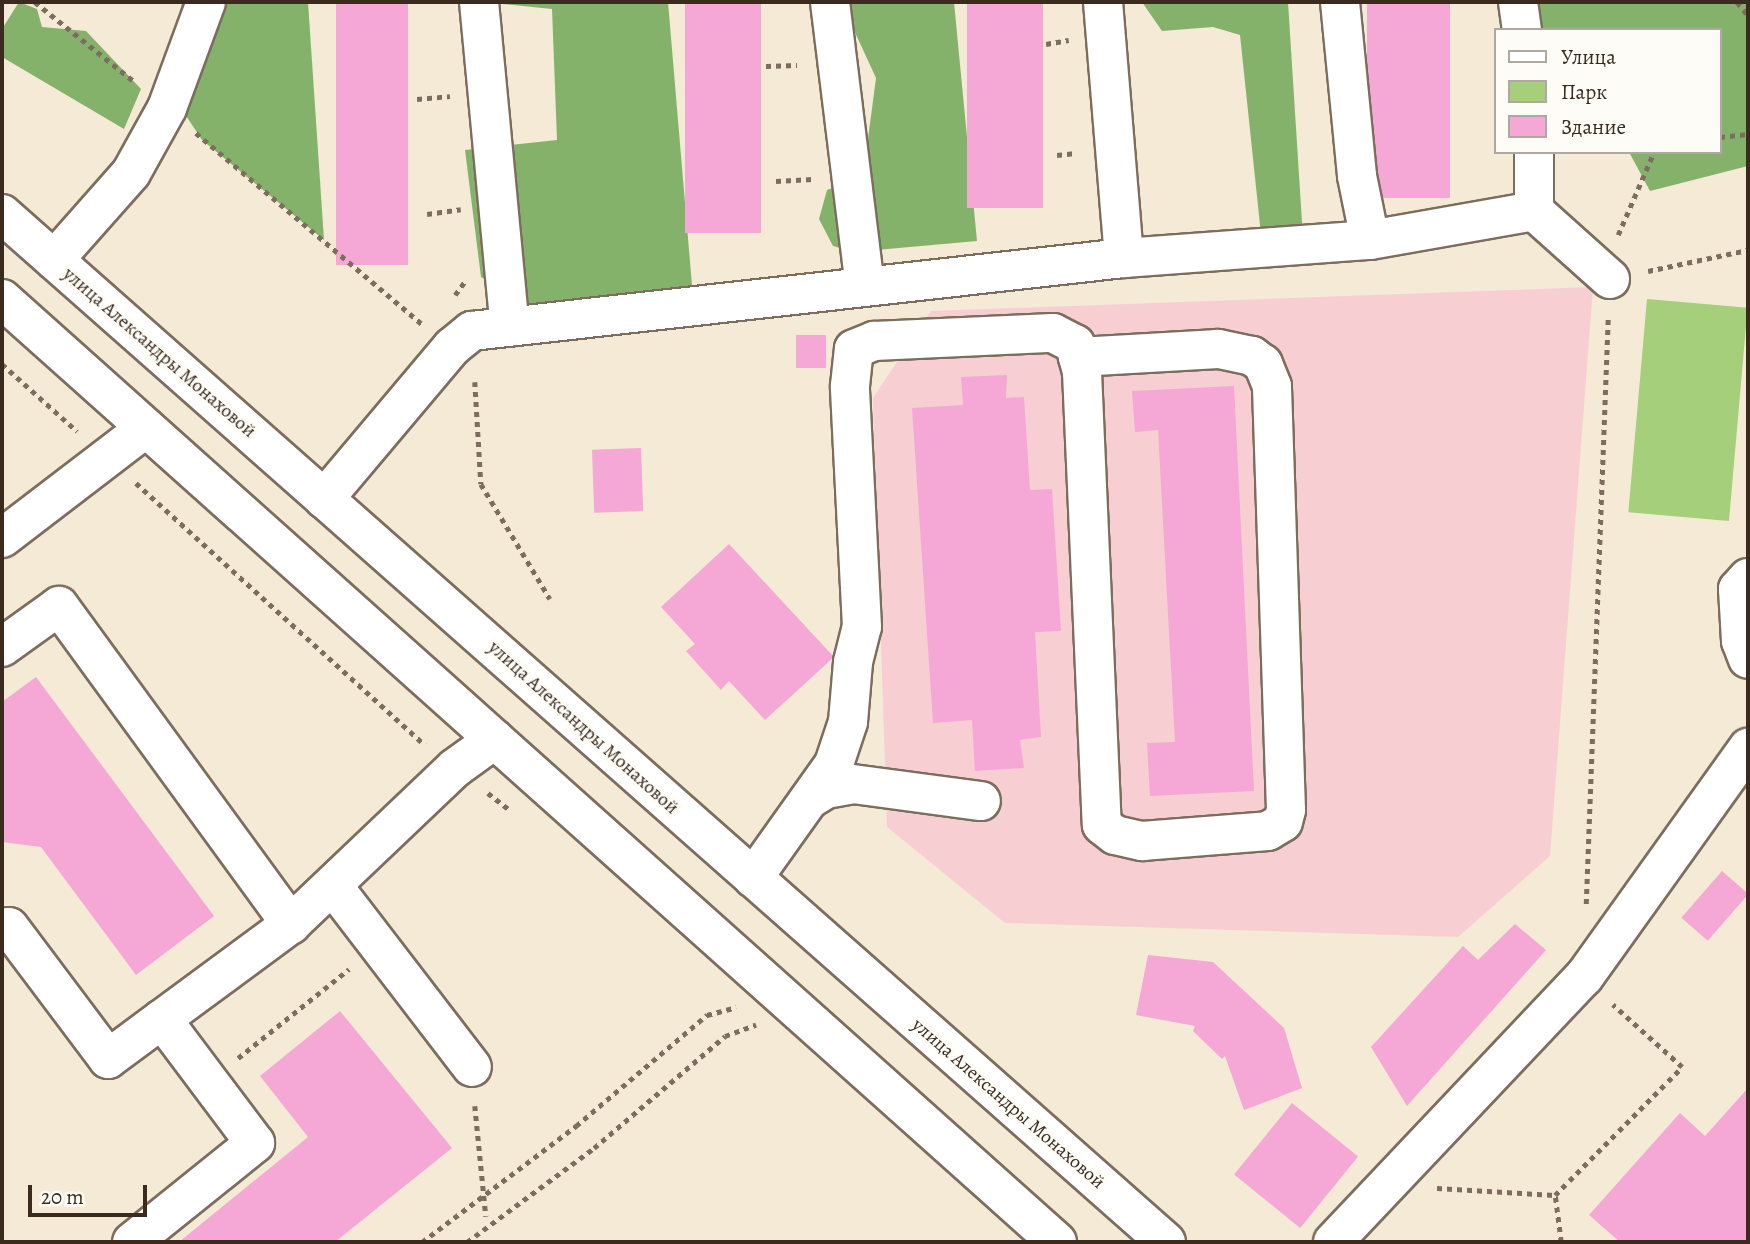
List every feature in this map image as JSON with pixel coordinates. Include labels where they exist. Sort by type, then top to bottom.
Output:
[{"type":"main road","points":[[54,260],[131,173],[167,108],[206,2]]},
{"type":"main road","points":[[479,2],[510,327]]},
{"type":"main road","points":[[830,2],[865,286]]},
{"type":"main road","points":[[1103,2],[1124,258]]},
{"type":"main road","points":[[1340,2],[1357,176],[1370,240]]},
{"type":"main road","points":[[1518,2],[1522,28]]},
{"type":"main road","points":[[1534,154],[1534,211],[1610,279]]},
{"type":"main road","points":[[324,499],[459,326],[510,327],[1124,258],[1370,240],[1534,211]]},
{"type":"main road","name":"улица Александры Монаховой","points":[[2,214],[1166,1242]]},
{"type":"main road","points":[[2,299],[1057,1242]]},
{"type":"main road","points":[[753,878],[834,764],[848,722],[853,663],[862,627],[850,386],[854,349],[874,341],[1053,333],[1075,344],[1079,357],[1102,825],[1115,835],[1142,841],[1268,831],[1283,822],[1286,810],[1272,386],[1264,365],[1252,356],[1217,349],[1079,357]]},
{"type":"main road","points":[[11,517],[108,457],[146,428]]},
{"type":"main road","points":[[1748,578],[1738,589],[1741,641],[1748,659]]},
{"type":"main road","points":[[2,647],[59,606],[291,924]]},
{"type":"main road","points":[[2,933],[9,927],[108,1059],[291,924],[455,768],[495,739]]},
{"type":"main road","points":[[1333,1242],[1584,977],[1748,748]]},
{"type":"main road","points":[[810,799],[826,789],[853,784],[981,801]]},
{"type":"main road","points":[[333,886],[377,947],[472,1067]]},
{"type":"main road","points":[[132,1242],[255,1143],[162,1019]]},
{"type":"path","points":[[35,2],[167,108],[459,326]]},
{"type":"path","points":[[1737,2],[1748,16]]},
{"type":"path","points":[[800,52],[803,76]]},
{"type":"path","points":[[766,66],[802,64]]},
{"type":"path","points":[[453,84],[455,108]]},
{"type":"path","points":[[417,99],[454,96]]},
{"type":"path","points":[[1722,137],[1748,134]]},
{"type":"path","points":[[1586,908],[1610,279],[1606,264],[1653,154]]},
{"type":"path","points":[[812,167],[815,192]]},
{"type":"path","points":[[776,181],[814,178]]},
{"type":"path","points":[[464,196],[466,220]]},
{"type":"path","points":[[427,214],[465,208]]},
{"type":"path","points":[[1610,279],[1748,250]]},
{"type":"path","points":[[468,267],[459,326],[481,484],[550,599]]},
{"type":"path","points":[[2,364],[108,457],[409,732]]},
{"type":"path","points":[[227,1067],[377,947]]},
{"type":"path","points":[[1387,1185],[1555,1195],[1682,1068],[1584,977]]},
{"type":"path","points":[[422,1242],[576,1126],[707,1015],[740,1006]]},
{"type":"path","points":[[467,1242],[594,1148],[724,1036],[764,1022]]},
{"type":"path","points":[[472,1067],[486,1216]]},
{"type":"path","points":[[1555,1195],[1561,1242]]},
{"type":"shaded area","points":[[1593,287],[1550,856],[1458,937],[1005,923],[887,827],[873,398],[931,311]]},
{"type":"green space","points":[[19,2],[37,9],[42,27],[86,31],[141,89],[124,129],[2,57],[2,29]]},
{"type":"green space","points":[[182,2],[308,2],[324,240],[202,140],[169,90]]},
{"type":"green space","points":[[483,2],[668,2],[694,309],[539,315],[481,277],[465,150],[557,140],[552,9]]},
{"type":"green space","points":[[841,2],[954,2],[977,241],[854,252],[833,246],[819,219],[827,190],[863,177],[876,78]]},
{"type":"green space","points":[[1142,2],[1288,2],[1303,238],[1262,244],[1240,35],[1213,27],[1162,31]]},
{"type":"green space","points":[[1534,2],[1748,2],[1748,166],[1650,191],[1630,154],[1722,154],[1722,28],[1537,28]]},
{"type":"green space","points":[[1647,299],[1748,308],[1729,521],[1628,512]]},
{"type":"building","points":[[336,2],[408,2],[408,265],[336,265]]},
{"type":"building","points":[[685,2],[761,2],[761,233],[685,233]]},
{"type":"building","points":[[967,2],[1043,2],[1043,208],[967,208]]},
{"type":"building","points":[[1367,2],[1450,2],[1450,198],[1367,198]]},
{"type":"building","points":[[796,335],[826,335],[826,368],[796,368]]},
{"type":"building","points":[[1007,375],[1006,398],[1024,397],[1030,490],[1052,489],[1061,631],[1035,632],[1041,737],[1020,740],[1024,768],[975,771],[972,720],[933,723],[912,408],[963,405],[961,377]]},
{"type":"building","points":[[1234,386],[1254,791],[1150,796],[1147,743],[1175,742],[1158,430],[1135,432],[1132,391]]},
{"type":"building","points":[[641,448],[643,511],[594,513],[592,450]]},
{"type":"building","points":[[729,544],[834,657],[765,720],[729,681],[721,690],[686,651],[695,644],[661,607]]},
{"type":"building","points":[[36,677],[214,916],[136,975],[41,847],[2,842],[2,702]]},
{"type":"building","points":[[1722,871],[1748,894],[1708,941],[1681,918]]},
{"type":"building","points":[[1515,924],[1546,950],[1407,1106],[1371,1047],[1463,946],[1478,960]]},
{"type":"building","points":[[1148,955],[1213,962],[1284,1028],[1302,1088],[1244,1110],[1225,1056],[1222,1059],[1193,1031],[1195,1026],[1136,1015]]},
{"type":"building","points":[[340,1011],[452,1148],[335,1242],[179,1242],[308,1137],[260,1076]]},
{"type":"building","points":[[1748,1088],[1748,1242],[1620,1242],[1589,1215],[1680,1113],[1705,1136]]},
{"type":"building","points":[[1292,1103],[1358,1156],[1300,1228],[1234,1174]]}]
